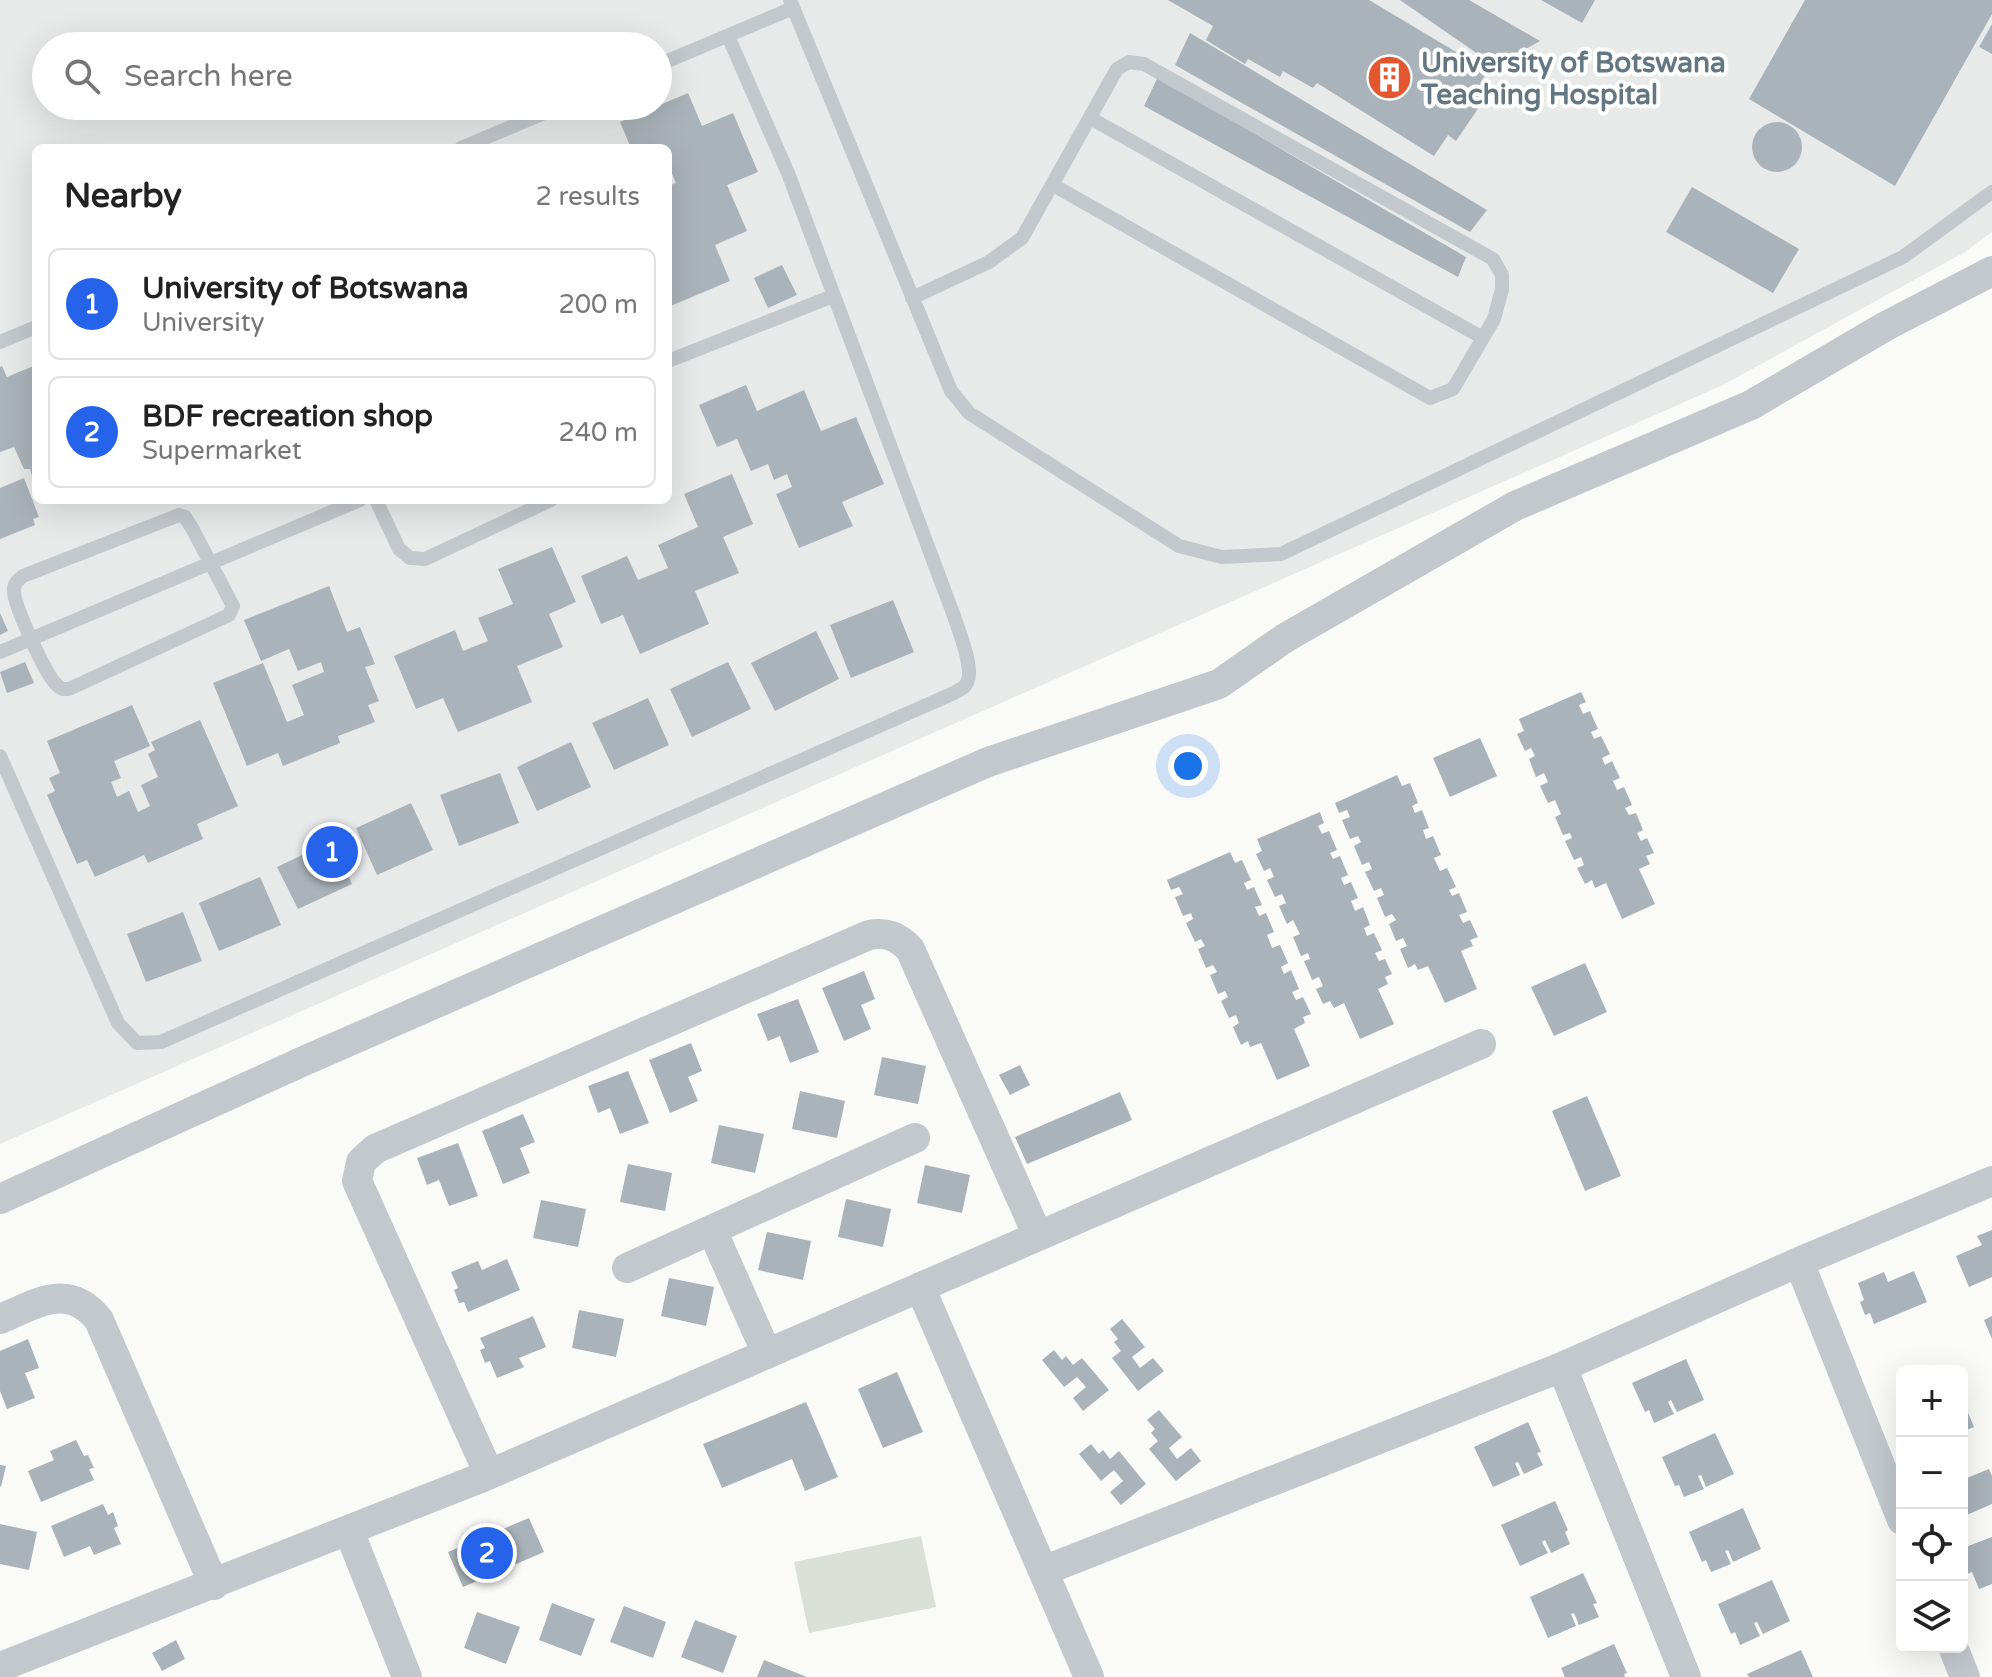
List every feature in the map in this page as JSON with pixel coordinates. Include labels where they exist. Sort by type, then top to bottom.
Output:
[{"type":"street","points":[[0,1199],[306,1060],[988,762],[1219,684],[1285,638],[1515,506],[1751,405],[1886,326],[1992,271]]},
{"type":"street","points":[[489,1474],[357,1181],[361,1162],[368,1153],[390,1142],[854,941],[881,933],[893,935],[910,949],[1038,1236]]},
{"type":"street","points":[[0,1667],[489,1474],[1481,1044]]},
{"type":"street","points":[[627,1268],[915,1138]]},
{"type":"street","points":[[1043,1571],[1562,1367],[1992,1181]]},
{"type":"street","points":[[712,1230],[767,1354]]},
{"type":"street","points":[[1799,1262],[1898,1509]]},
{"type":"street","points":[[920,1287],[1089,1677]]},
{"type":"street","points":[[0,1319],[54,1297],[68,1298],[91,1310],[99,1320],[214,1585]]},
{"type":"street","points":[[1562,1367],[1686,1677]]},
{"type":"street","points":[[349,1531],[407,1677]]},
{"type":"street","points":[[1955,1653],[1965,1677]]},
{"type":"lane","points":[[672,59],[728,36],[791,4],[951,391],[969,413],[1179,546],[1222,557],[1281,554],[1903,257],[1992,192]]},
{"type":"lane","points":[[0,756],[118,1023],[137,1043],[161,1042],[965,686],[969,678],[965,653],[949,602],[788,173],[728,36]]},
{"type":"lane","points":[[912,298],[989,262],[1022,238],[1121,65],[1129,62],[1144,64],[1493,259],[1502,275],[1502,289],[1494,319],[1453,389],[1430,398],[1053,185]]},
{"type":"lane","points":[[1090,118],[1483,338]]},
{"type":"lane","points":[[471,144],[528,120]]},
{"type":"lane","points":[[672,359],[833,296]]},
{"type":"lane","points":[[0,342],[32,329]]},
{"type":"lane","points":[[0,652],[351,504]]},
{"type":"lane","points":[[378,504],[399,549],[410,558],[425,559],[542,504]]},
{"type":"lane","points":[[179,515],[185,517],[211,563],[233,606],[229,615],[69,689],[61,689],[54,683],[31,639],[13,591],[16,582],[23,576],[179,515]]},
{"type":"shaded area","points":[[0,0],[1992,0],[1992,232],[1965,252],[1723,385],[0,1144]]},
{"type":"shaded area","points":[[921,1536],[936,1607],[809,1633],[794,1562]]},
{"type":"building","name":"University of Botswana Teaching Hospital","points":[[1168,0],[1369,0],[1488,71],[1482,80],[1492,88],[1456,141],[1448,135],[1434,156],[1317,83],[1313,88],[1283,71],[1280,77],[1248,59],[1245,64],[1206,40],[1213,26]]},
{"type":"building","name":"University of Botswana Teaching Hospital","points":[[1400,0],[1469,0],[1540,41],[1495,66]]},
{"type":"building","name":"University of Botswana Teaching Hospital","points":[[1541,0],[1595,0],[1582,23]]},
{"type":"building","points":[[1805,0],[1992,0],[1992,14],[1895,186],[1749,99]]},
{"type":"building","points":[[1992,24],[1992,54],[1979,47]]},
{"type":"building","points":[[1190,33],[1487,210],[1470,232],[1175,65]]},
{"type":"building","points":[[1158,77],[1466,257],[1458,277],[1144,106]]},
{"type":"building","points":[[688,93],[702,126],[733,113],[758,172],[727,185],[747,231],[715,245],[730,281],[672,305],[672,184],[676,183],[672,173],[672,144],[629,144],[620,122],[672,120],[672,100]]},
{"type":"building","points":[[1777,122],[1795,129],[1802,147],[1795,165],[1777,172],[1759,165],[1752,147],[1759,129]]},
{"type":"building","points":[[1692,187],[1799,249],[1773,293],[1666,232]]},
{"type":"building","points":[[782,265],[797,295],[768,308],[754,278]]},
{"type":"building","points":[[0,367],[7,377],[32,367],[32,476],[30,469],[24,469],[14,447],[0,452]]},
{"type":"building","points":[[746,385],[757,411],[804,390],[821,431],[856,417],[884,484],[842,502],[853,526],[799,548],[776,494],[792,487],[787,474],[774,480],[768,464],[751,471],[737,439],[717,447],[699,405]]},
{"type":"building","points":[[732,474],[753,524],[723,537],[739,573],[695,591],[709,624],[640,654],[623,615],[601,624],[581,576],[627,556],[638,580],[668,568],[658,545],[698,527],[684,494]]},
{"type":"building","points":[[24,478],[39,517],[33,519],[35,525],[0,539],[0,488]]},
{"type":"building","points":[[552,547],[576,602],[549,614],[563,647],[517,666],[532,702],[458,732],[443,698],[416,709],[394,656],[455,630],[463,651],[488,641],[478,618],[513,604],[498,569]]},
{"type":"building","points":[[329,586],[347,632],[360,627],[375,664],[365,667],[379,701],[368,705],[375,722],[338,736],[340,743],[283,766],[278,753],[247,766],[213,683],[263,663],[287,722],[304,715],[292,685],[324,672],[321,662],[298,671],[289,649],[261,661],[244,620]]},
{"type":"building","points":[[893,600],[914,652],[851,678],[830,625]]},
{"type":"building","points":[[0,613],[8,631],[0,635]]},
{"type":"building","points":[[816,631],[839,679],[775,711],[751,663]]},
{"type":"building","points":[[25,662],[34,683],[7,693],[0,672]]},
{"type":"building","points":[[728,662],[751,709],[692,737],[670,689]]},
{"type":"building","points":[[1581,692],[1586,702],[1579,705],[1583,714],[1590,711],[1598,729],[1591,732],[1594,739],[1601,736],[1610,754],[1602,758],[1605,765],[1612,761],[1620,778],[1613,781],[1617,790],[1624,787],[1632,805],[1625,808],[1629,815],[1636,813],[1643,830],[1637,833],[1641,841],[1647,838],[1654,853],[1646,856],[1650,864],[1639,869],[1655,904],[1622,919],[1606,883],[1595,888],[1592,880],[1585,884],[1577,868],[1584,865],[1581,857],[1574,860],[1565,841],[1572,838],[1570,833],[1563,835],[1555,817],[1561,814],[1555,800],[1548,803],[1540,786],[1548,782],[1544,773],[1536,777],[1529,759],[1535,756],[1531,748],[1525,751],[1517,734],[1524,731],[1519,719]]},
{"type":"building","points":[[648,698],[669,745],[614,770],[592,723]]},
{"type":"building","points":[[132,705],[150,746],[114,761],[121,778],[111,782],[117,797],[129,791],[138,812],[150,806],[141,785],[158,777],[148,754],[155,750],[151,742],[200,720],[238,806],[197,824],[203,839],[148,863],[144,855],[95,877],[87,860],[77,864],[47,795],[55,791],[49,778],[60,773],[47,741]]},
{"type":"building","points":[[1480,738],[1497,776],[1450,797],[1433,758]]},
{"type":"building","points":[[571,742],[591,787],[537,811],[517,767]]},
{"type":"building","points":[[500,773],[519,823],[459,846],[440,795]]},
{"type":"building","points":[[1397,775],[1402,786],[1410,783],[1418,803],[1412,806],[1415,813],[1422,810],[1429,828],[1423,830],[1426,839],[1433,836],[1441,855],[1434,858],[1440,871],[1447,868],[1456,887],[1449,890],[1452,896],[1459,893],[1467,912],[1459,915],[1463,923],[1470,920],[1478,937],[1470,940],[1473,946],[1461,951],[1477,989],[1445,1003],[1428,966],[1418,970],[1415,964],[1408,968],[1400,949],[1407,946],[1403,938],[1396,941],[1389,924],[1396,920],[1392,914],[1385,917],[1377,898],[1384,895],[1381,888],[1374,891],[1365,872],[1372,869],[1369,862],[1362,865],[1354,846],[1361,842],[1358,836],[1350,839],[1342,820],[1350,817],[1347,810],[1339,813],[1335,803]]},
{"type":"building","points":[[411,803],[433,850],[377,875],[356,828]]},
{"type":"building","points":[[1320,812],[1324,823],[1318,826],[1322,834],[1329,831],[1337,850],[1330,853],[1333,859],[1340,856],[1348,875],[1341,878],[1344,885],[1351,882],[1358,898],[1351,901],[1355,911],[1363,907],[1370,925],[1364,928],[1367,936],[1374,933],[1382,950],[1375,953],[1379,961],[1385,959],[1392,974],[1385,977],[1388,984],[1378,989],[1394,1024],[1360,1039],[1344,1003],[1334,1008],[1330,1001],[1323,1004],[1316,989],[1323,986],[1319,977],[1312,980],[1304,961],[1310,959],[1308,953],[1301,956],[1293,937],[1300,934],[1293,920],[1287,924],[1279,906],[1286,903],[1282,894],[1275,897],[1267,880],[1274,877],[1270,868],[1264,871],[1256,854],[1262,851],[1257,839]]},
{"type":"building","points":[[332,841],[352,884],[298,909],[277,867]]},
{"type":"building","points":[[1230,852],[1235,863],[1242,860],[1251,880],[1244,883],[1247,890],[1254,887],[1262,905],[1255,907],[1259,916],[1266,913],[1274,932],[1267,935],[1272,948],[1280,945],[1288,963],[1281,967],[1284,974],[1291,970],[1299,989],[1292,992],[1296,1000],[1303,997],[1311,1014],[1303,1017],[1305,1023],[1294,1029],[1310,1066],[1277,1080],[1261,1043],[1250,1047],[1248,1041],[1241,1045],[1233,1027],[1239,1023],[1236,1015],[1229,1018],[1221,1001],[1228,997],[1225,991],[1218,994],[1210,975],[1217,972],[1213,965],[1206,968],[1198,949],[1205,946],[1201,939],[1195,942],[1186,923],[1193,919],[1191,913],[1183,916],[1175,897],[1183,894],[1179,887],[1171,890],[1167,880]]},
{"type":"building","points":[[260,877],[281,925],[219,951],[199,903]]},
{"type":"building","points":[[183,912],[202,961],[146,982],[127,934]]},
{"type":"building","points":[[1585,963],[1607,1012],[1554,1036],[1531,987]]},
{"type":"building","points":[[864,971],[875,999],[861,1005],[871,1029],[844,1041],[822,988]]},
{"type":"building","points":[[798,999],[819,1052],[790,1063],[780,1036],[768,1041],[757,1014]]},
{"type":"building","points":[[691,1043],[702,1071],[688,1077],[698,1101],[670,1113],[649,1060]]},
{"type":"building","points":[[882,1057],[926,1066],[918,1104],[874,1095]]},
{"type":"building","points":[[1020,1065],[1030,1085],[1010,1095],[999,1075]]},
{"type":"building","points":[[628,1071],[649,1123],[620,1134],[610,1108],[598,1113],[588,1086]]},
{"type":"building","points":[[800,1091],[845,1101],[837,1138],[792,1129]]},
{"type":"building","points":[[1120,1092],[1132,1120],[1027,1164],[1015,1137]]},
{"type":"building","points":[[1587,1096],[1621,1176],[1585,1191],[1552,1111]]},
{"type":"building","points":[[523,1114],[535,1142],[520,1148],[530,1173],[503,1184],[482,1131]]},
{"type":"building","points":[[719,1125],[764,1134],[755,1173],[711,1163]]},
{"type":"building","points":[[458,1143],[478,1196],[449,1206],[439,1180],[427,1185],[417,1158]]},
{"type":"building","points":[[628,1164],[672,1173],[665,1211],[620,1202]]},
{"type":"building","points":[[925,1165],[970,1175],[962,1213],[917,1203]]},
{"type":"building","points":[[846,1199],[891,1209],[883,1247],[838,1237]]},
{"type":"building","points":[[541,1200],[586,1209],[578,1247],[533,1238]]},
{"type":"building","points":[[1992,1230],[1992,1277],[1969,1287],[1956,1256],[1982,1245],[1977,1236]]},
{"type":"building","points":[[767,1232],[811,1241],[803,1280],[758,1270]]},
{"type":"building","points":[[507,1259],[520,1290],[468,1312],[464,1302],[459,1303],[454,1290],[458,1288],[451,1272],[478,1261],[482,1270]]},
{"type":"building","points":[[1914,1271],[1927,1302],[1874,1324],[1870,1313],[1865,1315],[1858,1283],[1884,1272],[1888,1282]]},
{"type":"building","points":[[669,1278],[714,1287],[706,1326],[661,1316]]},
{"type":"building","points":[[579,1310],[624,1319],[616,1357],[572,1348]]},
{"type":"building","points":[[533,1316],[546,1347],[519,1358],[524,1367],[497,1378],[490,1361],[485,1363],[480,1350],[485,1348],[480,1338]]},
{"type":"building","points":[[1992,1316],[1992,1339],[1984,1320]]},
{"type":"building","points":[[1122,1319],[1145,1347],[1132,1357],[1140,1368],[1153,1358],[1164,1371],[1138,1391],[1112,1358],[1121,1351],[1114,1342],[1118,1339],[1110,1329]]},
{"type":"building","points":[[28,1339],[39,1368],[25,1373],[35,1398],[7,1409],[0,1391],[0,1351]]},
{"type":"building","points":[[1054,1350],[1062,1360],[1066,1356],[1073,1365],[1082,1358],[1109,1390],[1083,1411],[1073,1398],[1086,1387],[1077,1377],[1064,1387],[1042,1360]]},
{"type":"building","points":[[1686,1359],[1704,1400],[1677,1412],[1671,1400],[1668,1402],[1674,1414],[1654,1423],[1649,1410],[1645,1412],[1632,1383]]},
{"type":"building","points":[[897,1372],[923,1432],[883,1448],[858,1389]]},
{"type":"building","points":[[806,1402],[838,1477],[805,1491],[792,1459],[722,1488],[703,1444]]},
{"type":"building","points":[[1159,1410],[1182,1437],[1169,1448],[1177,1459],[1191,1448],[1201,1461],[1176,1481],[1149,1449],[1158,1441],[1151,1433],[1155,1429],[1147,1420]]},
{"type":"building","points":[[1968,1412],[1974,1427],[1968,1430]]},
{"type":"building","points":[[1528,1422],[1543,1465],[1524,1474],[1518,1462],[1515,1463],[1520,1475],[1493,1487],[1474,1447]]},
{"type":"building","points":[[1715,1433],[1734,1474],[1706,1487],[1701,1475],[1698,1476],[1704,1489],[1684,1497],[1679,1485],[1675,1486],[1662,1457]]},
{"type":"building","points":[[76,1440],[94,1468],[89,1469],[94,1480],[41,1502],[28,1471],[54,1460],[50,1451]]},
{"type":"building","points":[[1091,1444],[1099,1454],[1103,1450],[1110,1459],[1119,1451],[1146,1484],[1121,1505],[1110,1492],[1123,1481],[1114,1470],[1101,1481],[1079,1454]]},
{"type":"building","points":[[0,1465],[6,1466],[1,1487],[0,1486]]},
{"type":"building","points":[[1989,1469],[1992,1476],[1992,1504],[1968,1514],[1968,1509],[1968,1478]]},
{"type":"building","points":[[1555,1501],[1568,1530],[1565,1532],[1570,1544],[1551,1553],[1545,1540],[1542,1542],[1548,1553],[1520,1566],[1501,1525]]},
{"type":"building","points":[[103,1504],[108,1515],[113,1512],[118,1526],[114,1528],[121,1544],[94,1555],[90,1546],[64,1557],[51,1526]]},
{"type":"building","points":[[1743,1508],[1761,1549],[1733,1562],[1728,1550],[1725,1551],[1731,1564],[1711,1572],[1706,1560],[1702,1562],[1689,1532]]},
{"type":"building","points":[[529,1518],[544,1552],[463,1587],[448,1552]]},
{"type":"building","points":[[0,1524],[37,1532],[29,1570],[0,1564]]},
{"type":"building","points":[[1992,1537],[1992,1584],[1979,1589],[1972,1572],[1968,1574],[1968,1546]]},
{"type":"building","points":[[1583,1573],[1597,1603],[1593,1604],[1599,1617],[1579,1625],[1574,1613],[1571,1614],[1576,1626],[1548,1638],[1530,1597]]},
{"type":"building","points":[[1772,1580],[1790,1621],[1763,1634],[1757,1622],[1754,1623],[1760,1636],[1740,1645],[1735,1632],[1731,1634],[1718,1604]]},
{"type":"building","points":[[552,1603],[595,1619],[581,1656],[539,1640]]},
{"type":"building","points":[[624,1606],[666,1622],[653,1658],[610,1642]]},
{"type":"building","points":[[477,1612],[520,1627],[506,1664],[464,1648]]},
{"type":"building","points":[[695,1620],[737,1636],[723,1673],[681,1657]]},
{"type":"building","points":[[176,1640],[185,1659],[162,1671],[152,1653]]},
{"type":"building","points":[[1614,1644],[1627,1673],[1625,1677],[1565,1677],[1561,1668]]},
{"type":"building","points":[[1801,1650],[1813,1677],[1749,1677],[1747,1674]]},
{"type":"building","points":[[764,1660],[807,1677],[757,1677]]},
{"type":"place","name":"University of Botswana Teaching Hospital","points":[[1390,78]]},
{"type":"place","name":"University of Botswana","points":[[332,852]]},
{"type":"place","name":"BDF recreation shop","points":[[487,1553]]}]
